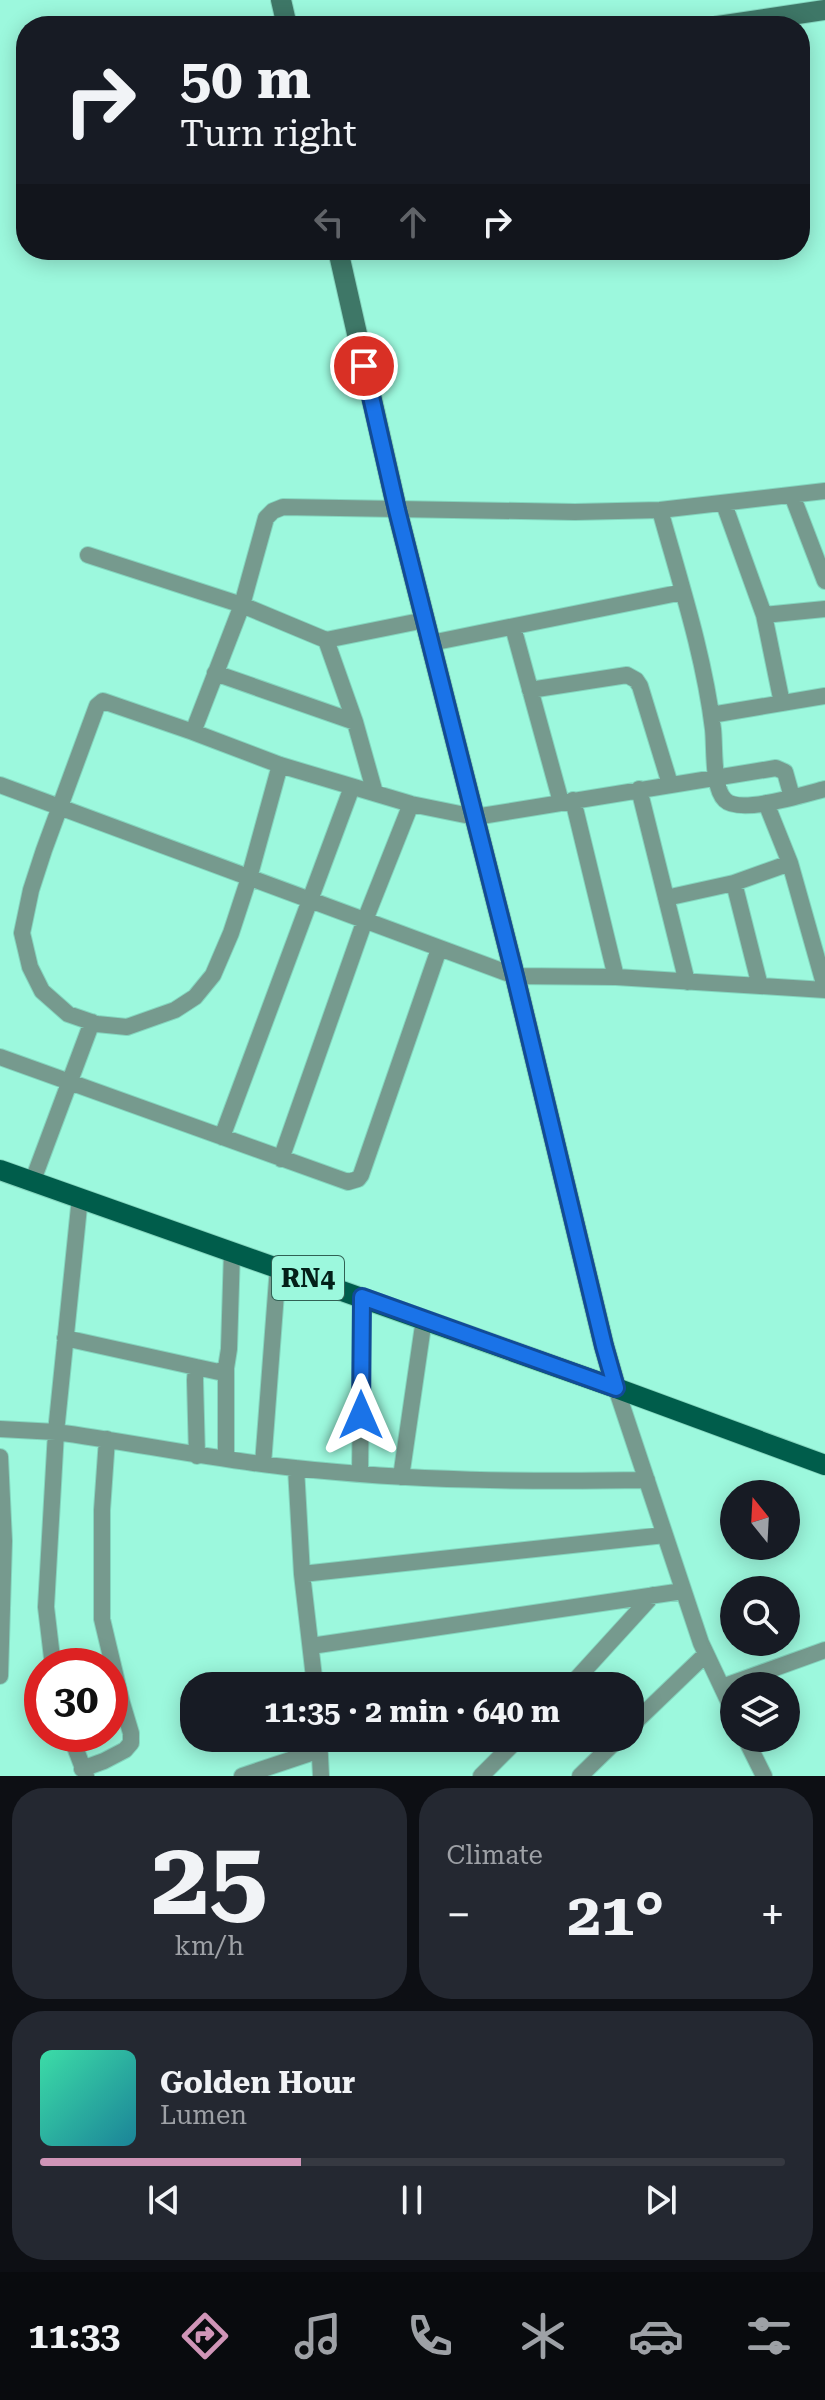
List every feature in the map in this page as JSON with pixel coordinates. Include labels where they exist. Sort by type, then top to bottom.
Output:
[{"type":"main road","name":"RN4","points":[[0,1170],[424,1319],[825,1465]]},
{"type":"street","points":[[785,16],[825,10]]},
{"type":"street","points":[[340,260],[397,510],[515,976],[604,1346],[683,1591],[720,1683]]},
{"type":"street","points":[[193,732],[242,605],[266,518],[273,511],[295,506],[575,512],[660,510],[825,491]]},
{"type":"street","points":[[792,495],[825,581]]},
{"type":"street","points":[[724,504],[764,615],[782,703]]},
{"type":"street","points":[[660,510],[704,677],[721,796],[731,804],[740,806],[825,789]]},
{"type":"street","points":[[88,555],[242,605],[326,640],[425,620]]},
{"type":"street","points":[[431,643],[683,592]]},
{"type":"street","points":[[764,615],[825,609]]},
{"type":"street","points":[[513,627],[530,690],[567,801],[616,977]]},
{"type":"street","points":[[326,640],[355,722],[375,793]]},
{"type":"street","points":[[215,673],[355,722]]},
{"type":"street","points":[[530,690],[627,675],[632,677],[640,686],[670,784]]},
{"type":"street","points":[[711,715],[825,696]]},
{"type":"street","points":[[280,765],[231,933],[213,975],[195,997],[175,1010],[127,1027],[92,1022],[68,1014],[42,991],[30,967],[22,933],[35,877],[97,706],[103,701],[280,765],[411,804],[475,817],[780,768],[785,772],[792,797]]},
{"type":"street","points":[[0,785],[515,976],[616,977],[825,988],[790,863],[766,803]]},
{"type":"street","points":[[222,1137],[352,787]]},
{"type":"street","points":[[639,789],[687,982]]},
{"type":"street","points":[[281,1159],[365,920],[411,804]]},
{"type":"street","points":[[666,898],[734,883],[790,863]]},
{"type":"street","points":[[734,883],[760,986]]},
{"type":"street","points":[[0,1057],[348,1182],[361,1175],[439,949]]},
{"type":"street","points":[[33,1180],[92,1022]]},
{"type":"street","points":[[51,1648],[46,1607],[56,1432],[80,1197]]},
{"type":"street","points":[[226,1459],[226,1368],[232,1251]]},
{"type":"street","points":[[263,1464],[278,1267]]},
{"type":"street","points":[[360,1474],[362,1297]]},
{"type":"street","points":[[401,1477],[424,1319]]},
{"type":"street","points":[[65,1338],[219,1372],[226,1368]]},
{"type":"street","points":[[196,1367],[197,1456]]},
{"type":"street","points":[[0,1429],[56,1432],[197,1456],[360,1474],[538,1482],[647,1480]]},
{"type":"street","points":[[77,1752],[84,1772],[125,1750],[131,1743],[102,1619],[102,1510],[107,1439]]},
{"type":"street","points":[[0,1457],[4,1541],[0,1676]]},
{"type":"street","points":[[296,1468],[302,1574],[314,1672]]},
{"type":"street","points":[[302,1574],[665,1535]]},
{"type":"street","points":[[311,1646],[683,1591]]},
{"type":"street","points":[[583,1672],[653,1595]]},
{"type":"street","points":[[764,1672],[825,1650]]},
{"type":"street","points":[[644,1714],[706,1654]]},
{"type":"street","points":[[242,1776],[300,1752]]},
{"type":"street","points":[[320,1752],[321,1776]]},
{"type":"street","points":[[481,1776],[505,1752]]},
{"type":"street","points":[[580,1776],[605,1752]]},
{"type":"street","points":[[752,1752],[764,1776]]},
{"type":"route","points":[[361,1415],[362,1297],[616,1388],[397,510],[364,366]]}]
